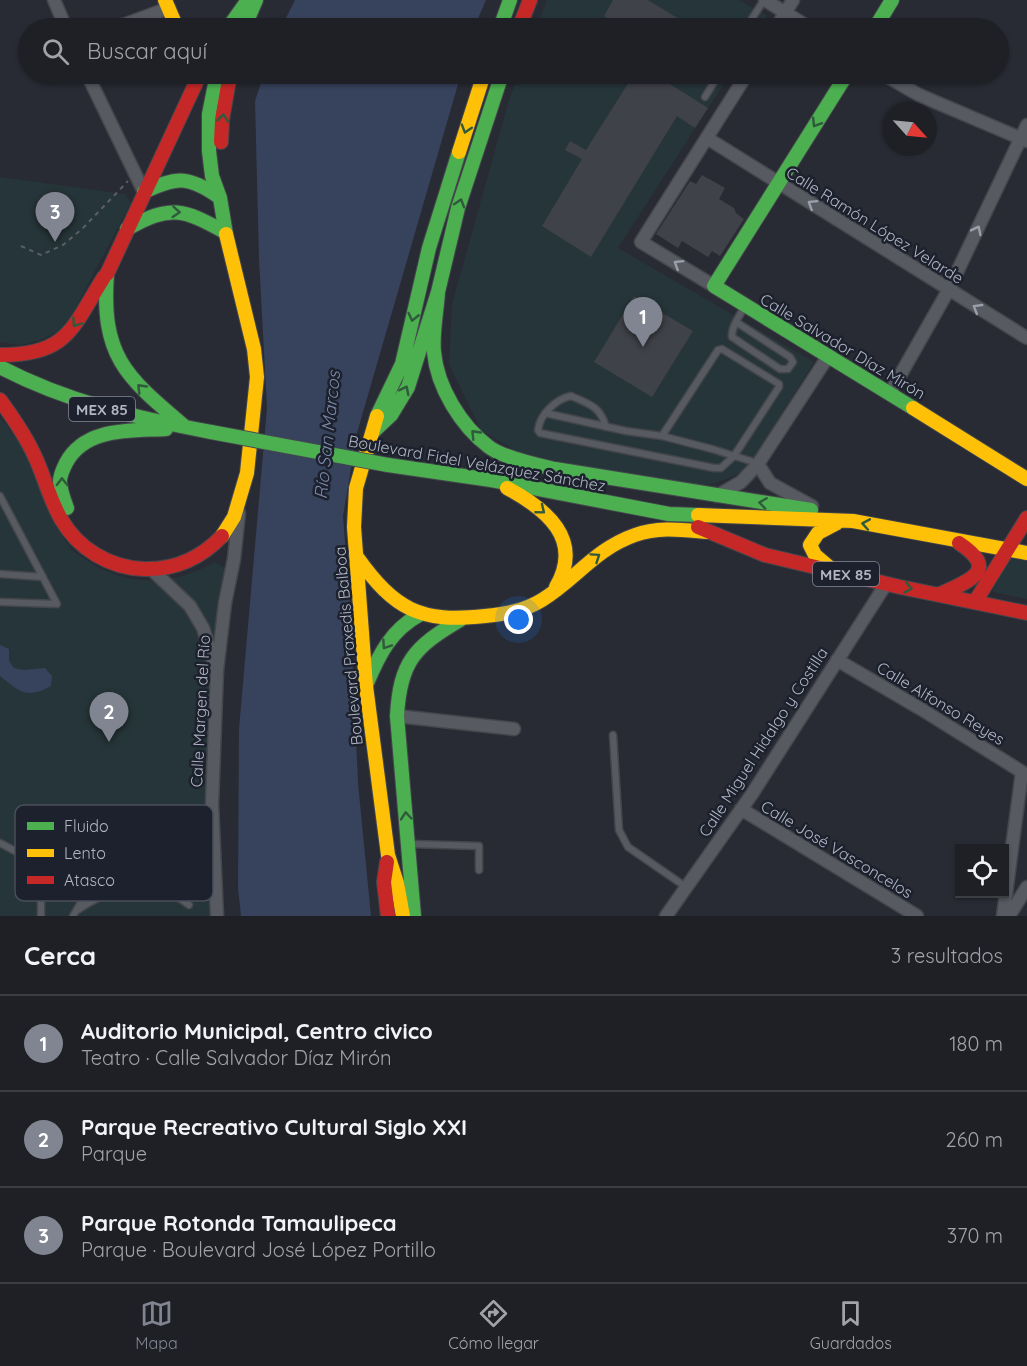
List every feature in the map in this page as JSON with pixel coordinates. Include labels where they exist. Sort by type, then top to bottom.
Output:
[{"type":"main road","points":[[227,18],[239,4],[248,0]]},
{"type":"main road","points":[[248,18],[256,0]]},
{"type":"main road","points":[[504,18],[510,0]]},
{"type":"main road","points":[[523,18],[530,0]]},
{"type":"main road","points":[[881,18],[892,0]]},
{"type":"main road","points":[[167,4],[173,18]]},
{"type":"main road","points":[[233,18],[239,4]]},
{"type":"main road","points":[[0,355],[41,351],[66,337],[74,328],[107,273],[194,84]]},
{"type":"main road","points":[[0,400],[33,450],[60,519],[76,539],[112,564],[151,569],[185,563],[204,554],[225,534],[239,508],[250,465],[257,376],[254,350],[225,232],[219,197],[211,175],[209,112],[215,84]]},
{"type":"main road","points":[[219,197],[223,176],[222,120],[228,84]]},
{"type":"main road","name":"Boulevard Praxedis Balboa","points":[[403,916],[397,883],[388,855],[366,687],[354,527],[356,488],[379,410],[402,364],[429,248],[481,84]]},
{"type":"main road","name":"Boulevard Praxedis Balboa","points":[[370,436],[391,415],[408,387],[438,292],[458,208],[499,84]]},
{"type":"main road","points":[[714,286],[841,84]]},
{"type":"main road","points":[[144,192],[166,181],[181,179],[199,183],[219,197]]},
{"type":"main road","points":[[127,230],[154,214],[175,212],[189,213],[225,232]]},
{"type":"main road","points":[[107,273],[104,298],[105,322],[113,348],[124,370],[148,395],[185,427]]},
{"type":"main road","name":"Calle Salvador Díaz Mirón","points":[[714,286],[1027,479]]},
{"type":"main road","points":[[438,292],[434,352],[441,383],[463,421],[490,448],[530,464],[555,469],[829,512],[838,521],[835,526],[820,530],[810,545],[815,555],[835,572]]},
{"type":"main road","name":"Boulevard Fidel Velázquez Sánchez","points":[[0,367],[24,381],[89,406],[185,427],[388,465],[491,480],[673,514],[853,521],[1027,552]]},
{"type":"main road","points":[[76,539],[60,478],[63,467],[72,453],[86,441],[95,437],[185,427]]},
{"type":"main road","points":[[491,480],[548,514],[561,530],[565,544],[564,563],[560,582],[551,593]]},
{"type":"main road","name":"Boulevard Fidel Velázquez Sánchez","points":[[673,514],[708,532],[765,555],[885,584],[1027,613]]},
{"type":"main road","points":[[975,602],[1027,518]]},
{"type":"main road","points":[[356,556],[370,578],[384,593],[419,615],[460,620],[508,613],[533,605],[594,557],[628,538],[657,528],[708,532]]},
{"type":"main road","points":[[940,594],[971,581],[980,569],[980,559],[975,552],[951,538]]},
{"type":"main road","points":[[366,687],[375,663],[386,644],[409,619],[419,615]]},
{"type":"main road","points":[[414,916],[397,694],[404,668],[420,646],[460,620]]},
{"type":"main road","name":"Boulevard Praxedis Balboa","points":[[388,855],[384,882],[388,916]]},
{"type":"street","points":[[54,0],[62,18]]},
{"type":"street","points":[[765,0],[794,18]]},
{"type":"street","points":[[783,18],[794,0]]},
{"type":"street","points":[[137,18],[167,4]]},
{"type":"street","points":[[92,84],[144,192]]},
{"type":"street","points":[[706,138],[741,84]]},
{"type":"street","points":[[899,84],[919,96],[1024,140]]},
{"type":"street","points":[[890,393],[948,291],[1024,140],[1027,125]]},
{"type":"street","name":"Calle Ramón López Velarde","points":[[706,138],[948,291],[1027,338]]},
{"type":"street","name":"Calle Salvador Díaz Mirón","points":[[706,138],[641,242],[714,286]]},
{"type":"street","points":[[717,496],[741,482],[758,464],[829,355]]},
{"type":"street","points":[[758,464],[770,483],[821,511]]},
{"type":"street","name":"Calle Margen del Río","points":[[212,804],[217,670],[225,603],[234,559],[239,508]]},
{"type":"street","points":[[151,569],[190,606],[202,628],[217,670]]},
{"type":"street","name":"Calle Miguel Hidalgo y Costilla","points":[[666,916],[741,809],[885,584]]},
{"type":"street","name":"Calle Alfonso Reyes","points":[[837,660],[1025,774]]},
{"type":"street","points":[[397,716],[514,729]]},
{"type":"street","points":[[1003,916],[1025,774]]},
{"type":"street","name":"Calle José Vasconcelos","points":[[741,809],[917,916]]},
{"type":"street","name":"Calle Margen del Río","points":[[213,826],[217,916]]},
{"type":"street","points":[[1009,916],[1027,887]]},
{"type":"lane","points":[[753,18],[765,0]]},
{"type":"lane","points":[[705,97],[713,84]]},
{"type":"lane","points":[[736,322],[790,357],[793,362],[788,369],[780,369],[732,337],[731,333],[736,322],[746,306]]},
{"type":"lane","points":[[606,427],[602,414],[594,406],[571,396],[558,401],[545,413],[537,430],[540,434],[721,468],[734,456],[779,384],[726,349],[718,350],[662,436]]},
{"type":"lane","points":[[545,413],[606,427],[662,436],[758,464]]},
{"type":"lane","points":[[0,496],[57,604],[0,602]]},
{"type":"lane","points":[[0,574],[43,577]]},
{"type":"lane","points":[[613,735],[619,830],[628,847],[686,886]]},
{"type":"lane","points":[[0,843],[15,851]]},
{"type":"lane","points":[[408,843],[479,846],[479,870]]},
{"type":"lane","points":[[74,913],[91,901]]},
{"type":"lane","points":[[183,901],[189,905]]},
{"type":"path","points":[[21,246],[41,255],[63,245],[124,186],[135,171]]},
{"type":"shaded area","points":[[547,0],[739,0],[767,16],[766,18],[540,18]]},
{"type":"shaded area","points":[[515,84],[724,84],[618,248],[814,362],[749,467],[716,482],[681,488],[520,453],[481,430],[449,364],[452,304]]},
{"type":"shaded area","points":[[0,177],[125,194],[131,203],[71,316],[57,332],[38,341],[20,345],[0,342]]},
{"type":"shaded area","points":[[0,417],[22,447],[56,524],[76,553],[99,568],[131,579],[165,579],[182,576],[214,562],[226,568],[232,581],[213,817],[213,805],[15,805],[15,901],[210,901],[211,916],[0,916]]},
{"type":"shaded area","points":[[1010,557],[1027,560],[1027,599],[992,592]]},
{"type":"water","points":[[295,0],[486,0],[478,18],[286,18]]},
{"type":"water","name":"Río San Marcos","points":[[261,84],[458,84],[357,433],[343,516],[350,607],[358,783],[371,916],[241,916],[238,888],[239,729],[267,408],[259,259],[255,101]]},
{"type":"water","points":[[0,645],[9,649],[9,661],[14,668],[24,670],[45,668],[52,676],[51,686],[29,693],[18,689],[0,676]]},
{"type":"building","points":[[613,0],[648,0],[678,18],[607,18],[604,16]]},
{"type":"building","points":[[628,84],[670,84],[708,108],[695,128],[677,116],[591,257],[542,226],[582,159],[565,150],[570,141],[586,150]]},
{"type":"building","points":[[702,175],[725,188],[719,199],[734,208],[736,213],[744,219],[720,256],[712,251],[708,257],[682,241],[678,248],[656,234],[690,181],[696,184]]},
{"type":"building","points":[[634,296],[693,331],[652,397],[594,362]]},
{"type":"traffic: fast","points":[[235,18],[248,0]]},
{"type":"traffic: fast","points":[[248,18],[256,0]]},
{"type":"traffic: fast","points":[[504,18],[510,0]]},
{"type":"traffic: fast","points":[[881,18],[892,0]]},
{"type":"traffic: fast","points":[[215,84],[209,114],[209,151],[212,176],[220,198],[226,234]]},
{"type":"traffic: fast","points":[[373,432],[391,415],[408,387],[438,292],[458,208],[499,84]]},
{"type":"traffic: fast","points":[[841,84],[714,286],[913,408]]},
{"type":"traffic: fast","points":[[377,416],[402,364],[429,248],[459,152]]},
{"type":"traffic: fast","points":[[144,192],[165,183],[183,181],[199,185],[219,197]]},
{"type":"traffic: fast","points":[[127,229],[155,216],[177,212],[198,218],[225,232]]},
{"type":"traffic: fast","points":[[107,274],[108,325],[113,345],[121,362],[146,393],[184,426]]},
{"type":"traffic: fast","points":[[438,292],[434,345],[440,379],[460,417],[479,438],[495,451],[521,461],[555,469],[811,510]]},
{"type":"traffic: fast","points":[[0,367],[77,399],[156,421],[211,432]]},
{"type":"traffic: fast","points":[[67,508],[60,481],[66,463],[74,451],[85,443],[110,433],[166,429]]},
{"type":"traffic: fast","points":[[211,432],[388,465]]},
{"type":"traffic: fast","points":[[388,465],[491,480],[669,514],[698,515]]},
{"type":"traffic: fast","points":[[367,683],[381,653],[393,636],[419,615]]},
{"type":"traffic: fast","points":[[414,916],[397,716],[399,697],[406,669],[412,658],[431,639],[460,620]]},
{"type":"traffic: slow","points":[[165,0],[173,18]]},
{"type":"traffic: slow","points":[[459,152],[481,84]]},
{"type":"traffic: slow","points":[[222,536],[234,517],[247,473],[257,377],[254,349],[226,234]]},
{"type":"traffic: slow","points":[[913,408],[1027,479]]},
{"type":"traffic: slow","points":[[377,416],[356,488],[354,527],[366,686],[388,855],[397,883],[403,916]]},
{"type":"traffic: slow","points":[[507,488],[535,506],[557,527],[566,554],[564,570],[556,587]]},
{"type":"traffic: slow","points":[[698,515],[853,521],[1027,553]]},
{"type":"traffic: slow","points":[[835,572],[815,555],[810,545],[818,533],[837,523]]},
{"type":"traffic: slow","points":[[357,557],[384,590],[397,601],[426,614],[462,618],[507,613],[535,604],[554,592],[608,548],[635,535],[662,530],[708,532]]},
{"type":"traffic: jam","points":[[523,18],[530,0]]},
{"type":"traffic: jam","points":[[107,274],[195,84]]},
{"type":"traffic: jam","points":[[221,142],[228,84]]},
{"type":"traffic: jam","points":[[0,355],[23,354],[54,344],[75,324],[104,277]]},
{"type":"traffic: jam","points":[[0,400],[29,444],[61,519],[76,539],[96,555],[131,568],[156,569],[187,561],[205,551],[222,536]]},
{"type":"traffic: jam","points":[[975,602],[1027,518]]},
{"type":"traffic: jam","points":[[698,527],[765,555],[900,587],[1027,613]]},
{"type":"traffic: jam","points":[[940,594],[970,579],[979,568],[978,561],[971,552],[959,543]]},
{"type":"traffic: jam","points":[[387,862],[384,882],[388,916]]},
{"type":"place","name":"Parque Rotonda Tamaulipeca","points":[[55,242]]},
{"type":"place","name":"Auditorio Municipal, Centro civico","points":[[643,347]]},
{"type":"place","name":"Parque Recreativo Cultural Siglo XXI","points":[[109,742]]}]
